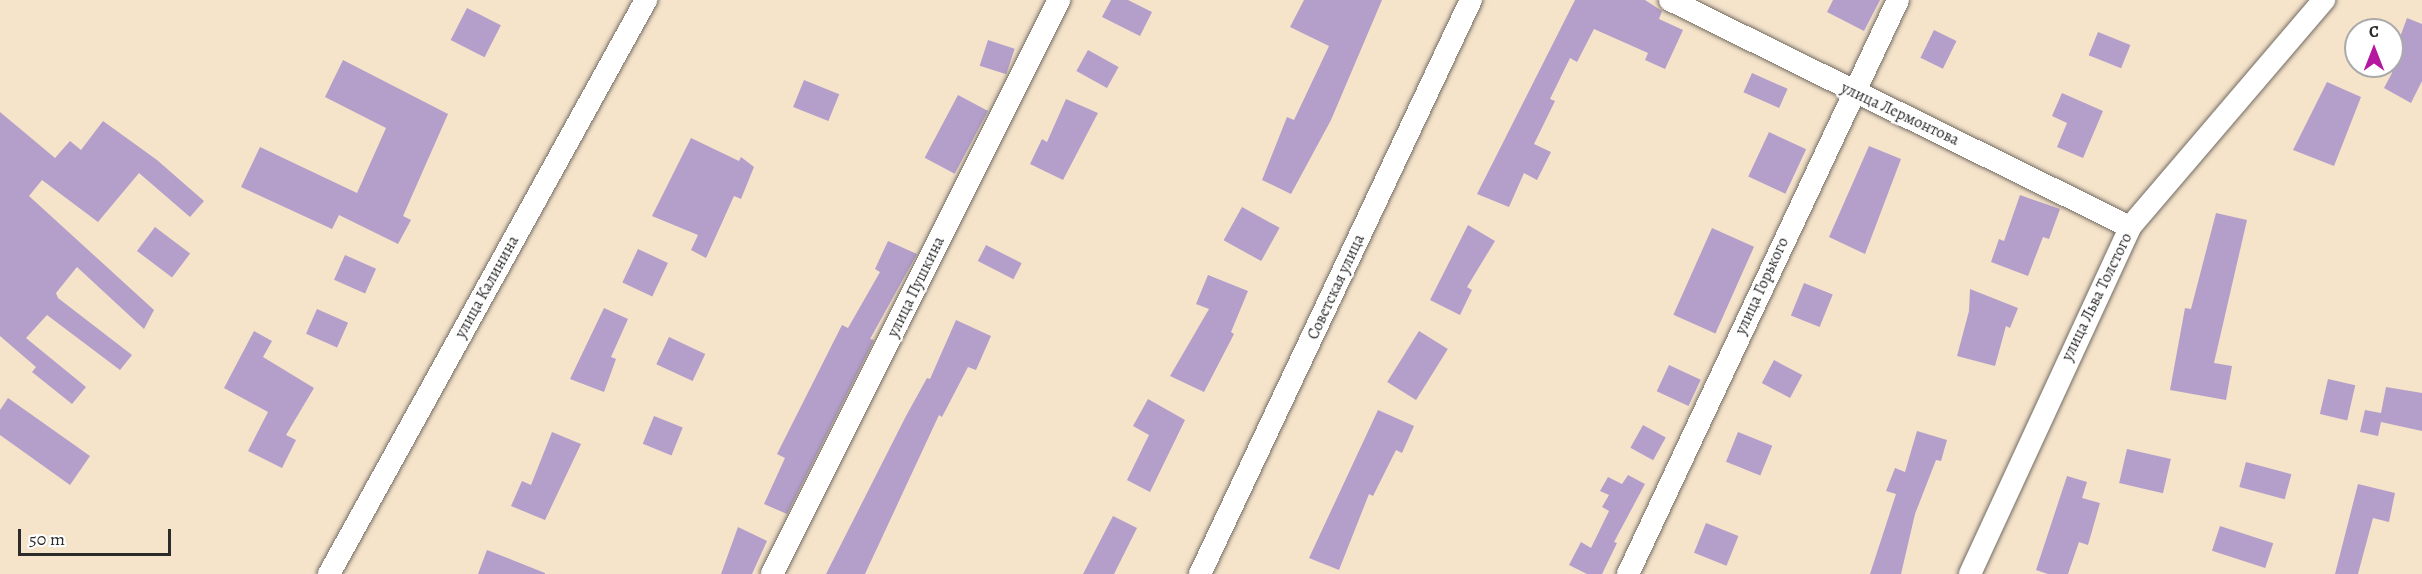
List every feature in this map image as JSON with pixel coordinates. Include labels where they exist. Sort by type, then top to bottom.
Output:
[{"type":"street","name":"улица Калинина","points":[[328,574],[646,0]]},
{"type":"street","name":"улица Пушкина","points":[[772,574],[1059,0]]},
{"type":"street","name":"Советская улица","points":[[1200,574],[1472,0]]},
{"type":"street","name":"улица Лермонтова","points":[[1670,0],[1852,92],[2130,227]]},
{"type":"street","name":"улица Горького","points":[[1628,574],[1852,92],[1898,0]]},
{"type":"street","name":"улица Льва Толстого","points":[[1970,574],[2130,227],[2325,0]]},
{"type":"building","points":[[1111,0],[1128,0],[1152,12],[1140,36],[1102,17]]},
{"type":"building","points":[[1304,0],[1382,0],[1331,120],[1291,194],[1262,180],[1287,117],[1294,120],[1329,46],[1290,27]]},
{"type":"building","points":[[1575,0],[1645,0],[1662,11],[1659,19],[1683,30],[1665,69],[1645,60],[1648,53],[1594,29],[1577,62],[1570,58],[1550,99],[1555,101],[1534,144],[1551,152],[1537,180],[1524,173],[1509,207],[1477,194]]},
{"type":"building","points":[[1833,0],[1880,0],[1864,31],[1827,12]]},
{"type":"building","points":[[467,8],[501,25],[485,57],[451,40]]},
{"type":"building","points":[[2407,18],[2422,24],[2422,81],[2411,103],[2384,88],[2389,78],[2404,78],[2404,26]]},
{"type":"building","points":[[1934,30],[1956,41],[1943,69],[1920,58]]},
{"type":"building","points":[[2098,32],[2130,45],[2121,68],[2089,55]]},
{"type":"building","points":[[988,40],[1015,49],[1006,74],[980,66]]},
{"type":"building","points":[[1088,50],[1119,67],[1107,88],[1076,71]]},
{"type":"building","points":[[343,60],[448,114],[403,216],[411,220],[398,244],[339,215],[332,229],[241,187],[260,147],[357,193],[386,128],[325,97]]},
{"type":"building","points":[[1752,73],[1788,89],[1779,108],[1743,92]]},
{"type":"building","points":[[804,80],[839,94],[828,121],[793,107]]},
{"type":"building","points":[[2327,82],[2361,97],[2334,166],[2293,150]]},
{"type":"building","points":[[2062,93],[2103,111],[2083,158],[2057,147],[2067,123],[2052,116]]},
{"type":"building","points":[[958,95],[988,111],[955,174],[925,158]]},
{"type":"building","points":[[1066,99],[1098,113],[1063,180],[1030,164],[1042,139],[1047,142]]},
{"type":"building","points":[[0,112],[55,158],[70,141],[81,150],[103,121],[157,160],[204,201],[190,217],[139,173],[98,222],[42,180],[29,196],[154,310],[144,329],[77,267],[56,293],[58,298],[132,355],[120,370],[47,315],[26,338],[86,387],[72,404],[32,372],[36,367],[0,336]]},
{"type":"building","points":[[1769,132],[1806,149],[1785,194],[1748,176]]},
{"type":"building","points":[[691,138],[739,161],[741,157],[754,167],[741,199],[734,196],[706,258],[691,250],[698,235],[652,216]]},
{"type":"building","points":[[1869,146],[1901,159],[1865,254],[1829,237]]},
{"type":"building","points":[[2020,195],[2060,209],[2049,239],[2043,237],[2028,276],[1991,262],[1999,239],[2004,241]]},
{"type":"building","points":[[1242,207],[1280,228],[1261,261],[1224,240]]},
{"type":"building","points":[[2216,213],[2247,220],[2214,363],[2232,366],[2226,400],[2170,390],[2185,308],[2191,309]]},
{"type":"building","points":[[1468,225],[1495,241],[1467,287],[1472,290],[1460,315],[1430,300]]},
{"type":"building","points":[[155,227],[190,253],[172,277],[137,251]]},
{"type":"building","points":[[1712,228],[1754,247],[1715,333],[1673,315]]},
{"type":"building","points":[[888,241],[917,254],[870,339],[874,340],[787,514],[764,504],[785,458],[777,454],[842,325],[848,328],[880,272],[875,269]]},
{"type":"building","points":[[986,245],[1022,263],[1013,279],[978,261]]},
{"type":"building","points":[[638,249],[668,263],[652,296],[622,283]]},
{"type":"building","points":[[345,255],[376,269],[365,293],[334,280]]},
{"type":"building","points":[[1208,275],[1248,291],[1231,332],[1234,334],[1204,392],[1170,376],[1209,309],[1196,304]]},
{"type":"building","points":[[1804,283],[1833,295],[1820,327],[1791,315]]},
{"type":"building","points":[[1970,289],[2018,308],[2010,328],[2006,326],[1995,366],[1957,356],[1969,311]]},
{"type":"building","points":[[604,308],[628,319],[611,357],[616,359],[604,392],[570,379]]},
{"type":"building","points":[[317,309],[348,323],[337,347],[306,334]]},
{"type":"building","points":[[956,320],[991,336],[976,370],[968,367],[942,417],[939,415],[865,574],[826,574],[906,416],[927,378],[930,379]]},
{"type":"building","points":[[254,331],[272,341],[263,357],[314,388],[286,435],[296,440],[282,468],[248,451],[268,412],[224,388]]},
{"type":"building","points":[[1419,331],[1448,349],[1416,400],[1387,382]]},
{"type":"building","points":[[669,337],[705,354],[693,381],[656,364]]},
{"type":"building","points":[[1774,360],[1802,375],[1790,398],[1762,383]]},
{"type":"building","points":[[1669,365],[1701,380],[1688,406],[1657,391]]},
{"type":"building","points":[[2328,379],[2355,385],[2347,420],[2320,414]]},
{"type":"building","points":[[2386,387],[2422,393],[2422,431],[2381,422],[2378,436],[2360,432],[2365,410],[2381,413]]},
{"type":"building","points":[[8,398],[90,456],[70,485],[0,435],[0,410]]},
{"type":"building","points":[[1148,399],[1185,420],[1150,492],[1127,480],[1149,435],[1133,426]]},
{"type":"building","points":[[1378,410],[1414,426],[1402,453],[1396,450],[1373,496],[1369,494],[1339,570],[1309,558]]},
{"type":"building","points":[[654,416],[683,428],[672,455],[643,444]]},
{"type":"building","points":[[1643,425],[1666,438],[1653,460],[1630,448]]},
{"type":"building","points":[[1917,431],[1947,440],[1941,461],[1936,460],[1915,514],[1901,574],[1870,574],[1896,494],[1886,491],[1895,468],[1905,472]]},
{"type":"building","points":[[552,432],[581,444],[545,520],[511,506],[522,481],[531,485]]},
{"type":"building","points":[[1738,432],[1772,446],[1760,476],[1726,462]]},
{"type":"building","points":[[2127,449],[2171,459],[2163,493],[2119,483]]},
{"type":"building","points":[[2246,462],[2291,474],[2285,499],[2239,487]]},
{"type":"building","points":[[1628,475],[1645,484],[1614,542],[1617,543],[1602,574],[1587,574],[1569,565],[1581,542],[1591,548],[1609,511],[1602,507],[1609,495],[1600,491],[1608,477],[1622,484]]},
{"type":"building","points":[[2067,476],[2087,482],[2082,498],[2100,503],[2088,545],[2079,542],[2068,574],[2048,574],[2036,570]]},
{"type":"building","points":[[2358,484],[2395,493],[2389,522],[2373,518],[2358,574],[2335,574]]},
{"type":"building","points":[[1113,516],[1137,528],[1114,574],[1083,574]]},
{"type":"building","points":[[1706,523],[1738,536],[1726,566],[1694,553]]},
{"type":"building","points":[[2220,526],[2273,543],[2265,568],[2212,551]]},
{"type":"building","points":[[738,527],[767,541],[752,574],[721,574]]},
{"type":"building","points":[[487,550],[545,573],[545,574],[478,574]]}]
